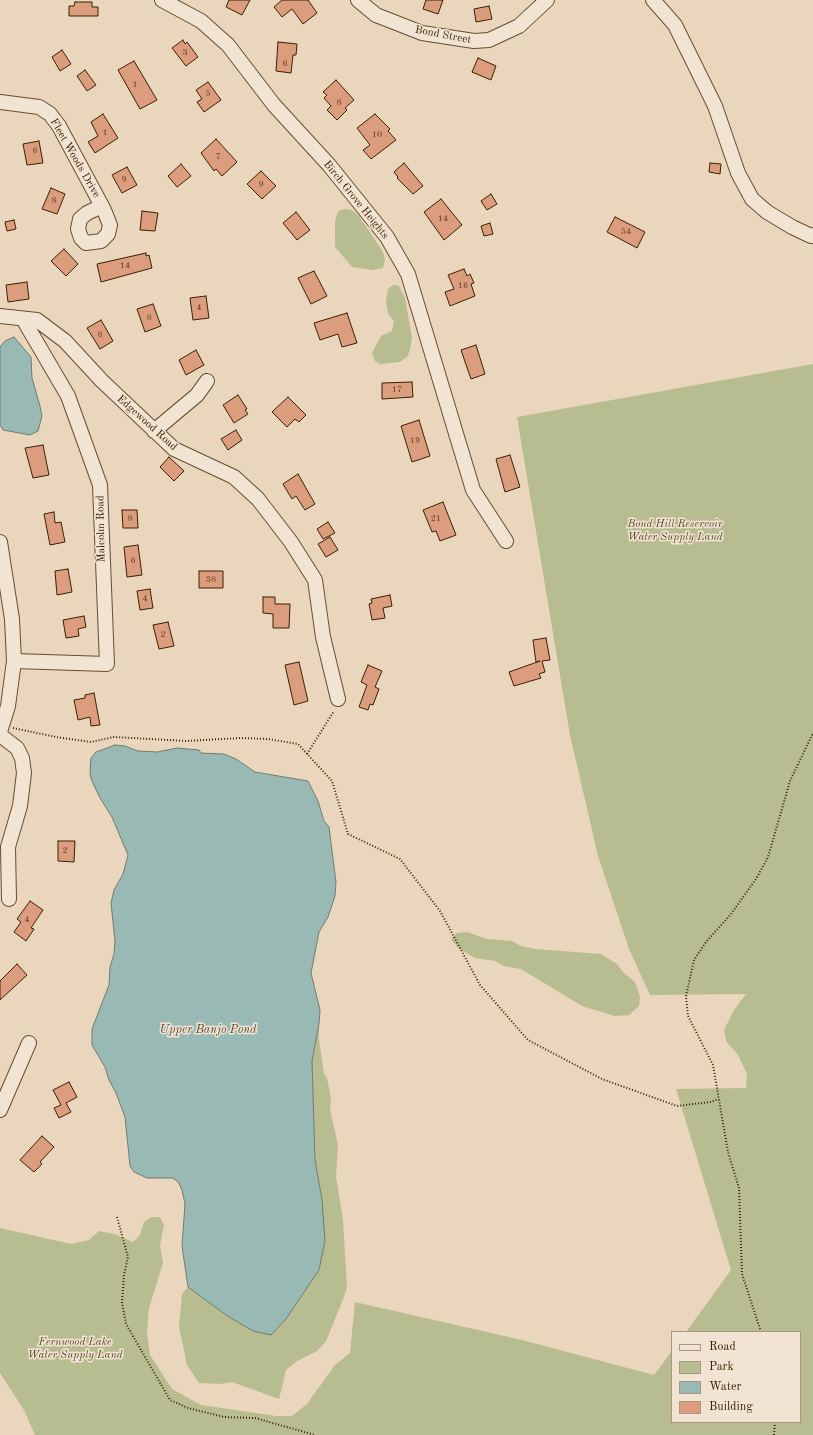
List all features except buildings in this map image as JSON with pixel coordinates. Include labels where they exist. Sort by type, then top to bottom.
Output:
[{"type":"street","name":"Birch Grove Heights","points":[[162,0],[201,21],[228,45],[274,105],[329,165],[387,237],[408,274],[473,490],[506,541]]},
{"type":"street","name":"Bond Street","points":[[358,0],[376,15],[422,33],[474,41],[489,40],[519,26],[547,0]]},
{"type":"street","points":[[652,0],[675,25],[715,106],[738,173],[752,199],[767,212],[792,227],[811,236],[813,235]]},
{"type":"street","name":"Fleet Woods Drive","points":[[0,102],[38,107],[50,114],[59,126],[102,206]]},
{"type":"street","name":"Edgewood Road","points":[[0,316],[37,320],[65,341],[102,381],[174,450],[234,477],[258,499],[291,542],[315,580],[323,637],[338,699]]},
{"type":"street","name":"Malcolm Road","points":[[14,661],[107,664],[100,485],[68,396],[23,319]]},
{"type":"street","points":[[154,431],[196,395],[207,381]]},
{"type":"street","points":[[0,542],[12,619],[14,661],[10,694],[1,731],[17,748],[22,758],[24,773],[20,806],[8,847],[9,899]]},
{"type":"street","points":[[0,1110],[29,1043]]},
{"type":"path","points":[[307,754],[337,706],[338,699]]},
{"type":"path","points":[[1,731],[90,742],[114,737],[186,741],[241,738],[268,739],[298,744],[332,781],[348,834],[400,859],[440,911],[480,985],[528,1040],[602,1079],[677,1106],[711,1102],[718,1099]]},
{"type":"path","points":[[760,1331],[742,1274],[739,1188],[728,1152],[713,1065],[688,1016],[686,996],[694,960],[706,942],[731,914],[756,880],[768,857],[790,781],[813,733]]},
{"type":"path","points":[[117,1218],[128,1257],[124,1275],[122,1302],[126,1324],[170,1400],[188,1408],[224,1417],[255,1418],[315,1435]]},
{"type":"path","points":[[774,1435],[775,1423]]},
{"type":"green space","points":[[345,209],[352,210],[359,216],[383,252],[385,260],[383,268],[373,270],[352,267],[335,247],[335,222],[338,211]]},
{"type":"green space","points":[[393,285],[399,286],[405,298],[412,338],[407,357],[400,362],[380,364],[375,361],[372,353],[381,336],[392,331],[394,321],[388,314],[386,302],[388,289]]},
{"type":"green space","points":[[813,364],[813,1435],[35,1435],[24,1410],[0,1373],[0,1228],[71,1244],[89,1240],[99,1231],[115,1234],[133,1242],[140,1235],[144,1222],[151,1217],[160,1217],[164,1225],[160,1245],[163,1263],[149,1308],[147,1333],[150,1355],[172,1389],[201,1405],[276,1416],[292,1416],[307,1404],[335,1365],[350,1353],[355,1302],[522,1340],[654,1375],[671,1352],[671,1423],[801,1423],[801,1331],[687,1331],[731,1270],[676,1089],[746,1088],[747,1074],[738,1055],[726,1041],[724,1030],[734,1010],[746,994],[650,995],[629,949],[598,856],[570,735],[517,417]]},
{"type":"green space","points":[[467,932],[487,939],[512,941],[521,946],[535,949],[601,954],[617,964],[623,972],[635,982],[640,997],[639,1006],[629,1015],[615,1016],[582,1006],[521,969],[504,966],[495,961],[475,958],[458,948],[451,939],[457,933]]},
{"type":"green space","points":[[319,1024],[319,1039],[324,1074],[327,1078],[331,1099],[330,1109],[338,1145],[336,1176],[343,1220],[347,1288],[326,1341],[317,1351],[297,1361],[286,1370],[279,1399],[232,1382],[220,1384],[199,1383],[187,1365],[179,1327],[182,1294],[188,1287],[226,1315],[253,1331],[286,1319],[319,1270],[322,1200],[315,1160],[312,1061]]},
{"type":"water","points":[[14,337],[31,357],[32,378],[42,416],[38,431],[30,435],[3,430],[0,425],[0,347],[5,341]]},
{"type":"water","name":"Upper Banjo Pond","points":[[115,745],[125,746],[138,751],[157,752],[177,748],[199,750],[201,753],[224,754],[236,759],[255,772],[308,781],[318,801],[324,821],[329,827],[336,882],[335,896],[328,917],[319,932],[311,973],[320,1010],[312,1061],[315,1160],[322,1200],[325,1241],[319,1270],[286,1319],[271,1335],[253,1331],[226,1315],[188,1287],[182,1246],[185,1204],[182,1190],[179,1183],[173,1178],[147,1178],[134,1172],[130,1166],[125,1117],[105,1067],[92,1045],[92,1029],[109,985],[110,967],[114,954],[115,941],[111,903],[114,890],[123,874],[128,855],[112,817],[100,798],[91,779],[91,758],[96,752]]},
{"type":"park label","name":"Bond Hill Reservoir Water Supply Land","points":[[675,530]]},
{"type":"park label","name":"Fernwood Lake Water Supply Land","points":[[75,1348]]}]
